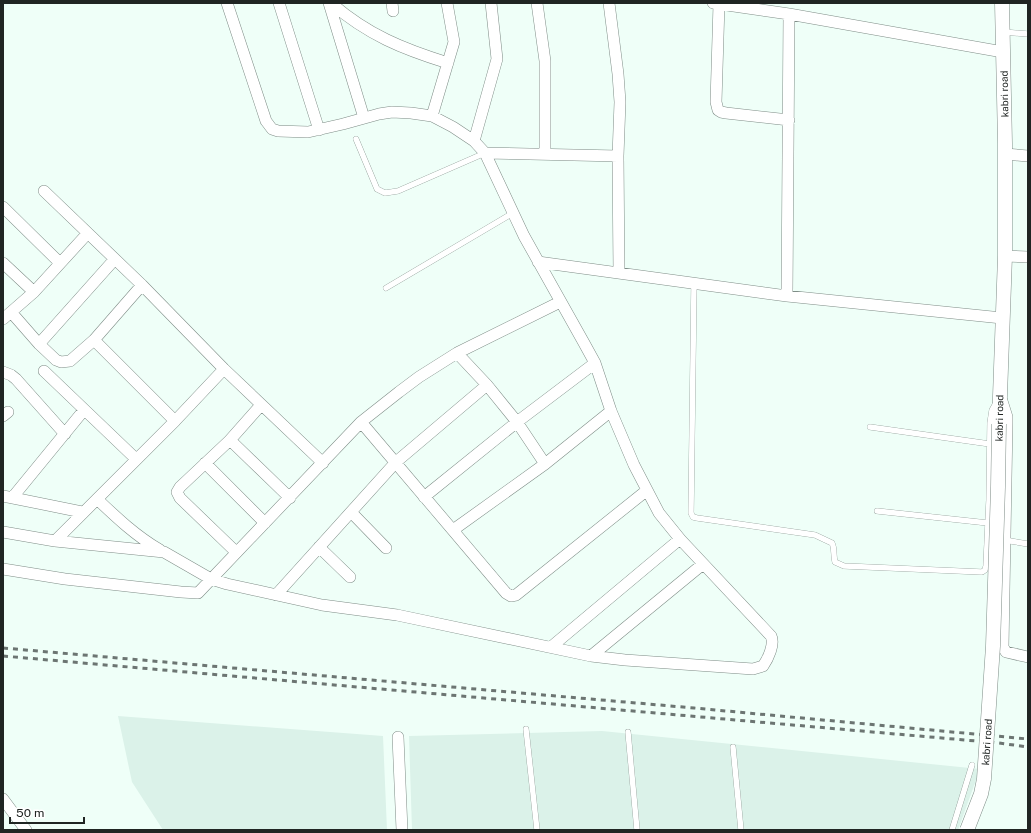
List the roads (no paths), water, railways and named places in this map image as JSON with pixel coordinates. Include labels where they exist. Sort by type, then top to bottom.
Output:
[{"type":"street","points":[[97,499],[125,526],[146,542],[211,579],[226,584],[322,605],[397,615],[591,656],[625,660],[752,668],[763,666],[770,650],[772,638],[680,539],[659,513],[646,491],[611,411],[594,363],[538,262],[485,154],[474,141],[453,127],[432,116],[411,113],[392,112],[308,132],[278,131],[272,129],[268,125],[227,3]]},
{"type":"street","points":[[279,3],[320,130]]},
{"type":"street","points":[[330,3],[364,118]]},
{"type":"street","points":[[330,3],[356,22],[392,43],[448,64]]},
{"type":"street","points":[[432,116],[454,42],[447,3]]},
{"type":"street","points":[[474,141],[497,59],[491,3]]},
{"type":"street","points":[[537,3],[545,61],[545,154]]},
{"type":"street","points":[[609,3],[620,102],[618,156],[619,273]]},
{"type":"street","name":"kabri road","points":[[966,830],[983,787],[993,646],[1005,256],[1005,154],[1002,3]]},
{"type":"street","points":[[789,120],[726,113],[718,110],[716,102],[716,4],[789,14],[1003,52]]},
{"type":"street","points":[[787,296],[789,14]]},
{"type":"street","points":[[485,154],[618,156]]},
{"type":"street","points":[[1005,154],[1028,156]]},
{"type":"street","points":[[44,191],[114,260],[142,285],[224,370],[323,463]]},
{"type":"street","points":[[3,207],[60,263]]},
{"type":"street","points":[[87,234],[34,292],[7,315],[56,360],[65,362],[70,361],[94,340],[142,285]]},
{"type":"street","points":[[1005,256],[1028,257]]},
{"type":"street","points":[[39,344],[114,260]]},
{"type":"street","points":[[538,262],[694,282],[787,296],[1002,318]]},
{"type":"street","points":[[3,263],[34,292]]},
{"type":"street","points":[[3,569],[65,579],[193,594],[198,593],[202,591],[236,552],[362,422],[418,377],[457,353],[560,302]]},
{"type":"street","points":[[94,340],[175,421]]},
{"type":"street","points":[[457,353],[487,385],[517,422],[545,464]]},
{"type":"street","points":[[424,497],[517,422],[594,363]]},
{"type":"street","points":[[55,541],[224,370]]},
{"type":"street","points":[[44,371],[136,459]]},
{"type":"street","points":[[3,372],[16,379],[65,434]]},
{"type":"street","points":[[276,595],[396,462],[487,385]]},
{"type":"street","points":[[1000,395],[1007,417],[1003,647],[1006,652],[1028,657]]},
{"type":"street","points":[[236,552],[178,495],[177,492],[180,487],[230,440],[261,405]]},
{"type":"street","points":[[8,497],[65,434],[84,410]]},
{"type":"street","points":[[453,530],[545,464],[611,411]]},
{"type":"street","points":[[362,422],[506,593],[511,596],[514,596],[646,491]]},
{"type":"street","points":[[230,440],[290,498]]},
{"type":"street","points":[[205,463],[265,523]]},
{"type":"street","points":[[8,497],[82,512]]},
{"type":"street","points":[[351,512],[386,548]]},
{"type":"street","points":[[3,532],[55,541],[164,552]]},
{"type":"street","points":[[550,647],[680,539]]},
{"type":"street","points":[[319,547],[350,577]]},
{"type":"street","points":[[591,656],[703,564]]},
{"type":"street","points":[[398,737],[402,830]]},
{"type":"street","points":[[3,799],[26,830]]},
{"type":"lane","points":[[1003,32],[1028,34]]},
{"type":"lane","points":[[356,139],[377,189],[385,193],[398,191],[485,154]]},
{"type":"lane","points":[[386,288],[513,213]]},
{"type":"lane","points":[[694,282],[691,513],[693,517],[815,535],[832,543],[835,562],[844,566],[982,572],[986,566],[991,415],[1000,395]]},
{"type":"lane","points":[[870,427],[990,444]]},
{"type":"lane","points":[[877,511],[988,523]]},
{"type":"lane","points":[[1004,540],[1028,544]]},
{"type":"lane","points":[[526,729],[538,830]]},
{"type":"lane","points":[[628,732],[637,830]]},
{"type":"lane","points":[[733,747],[741,830]]},
{"type":"lane","points":[[952,830],[972,764]]},
{"type":"railway","points":[[3,648],[694,708],[1028,739]]},
{"type":"railway","points":[[3,656],[999,743],[1028,747]]}]
